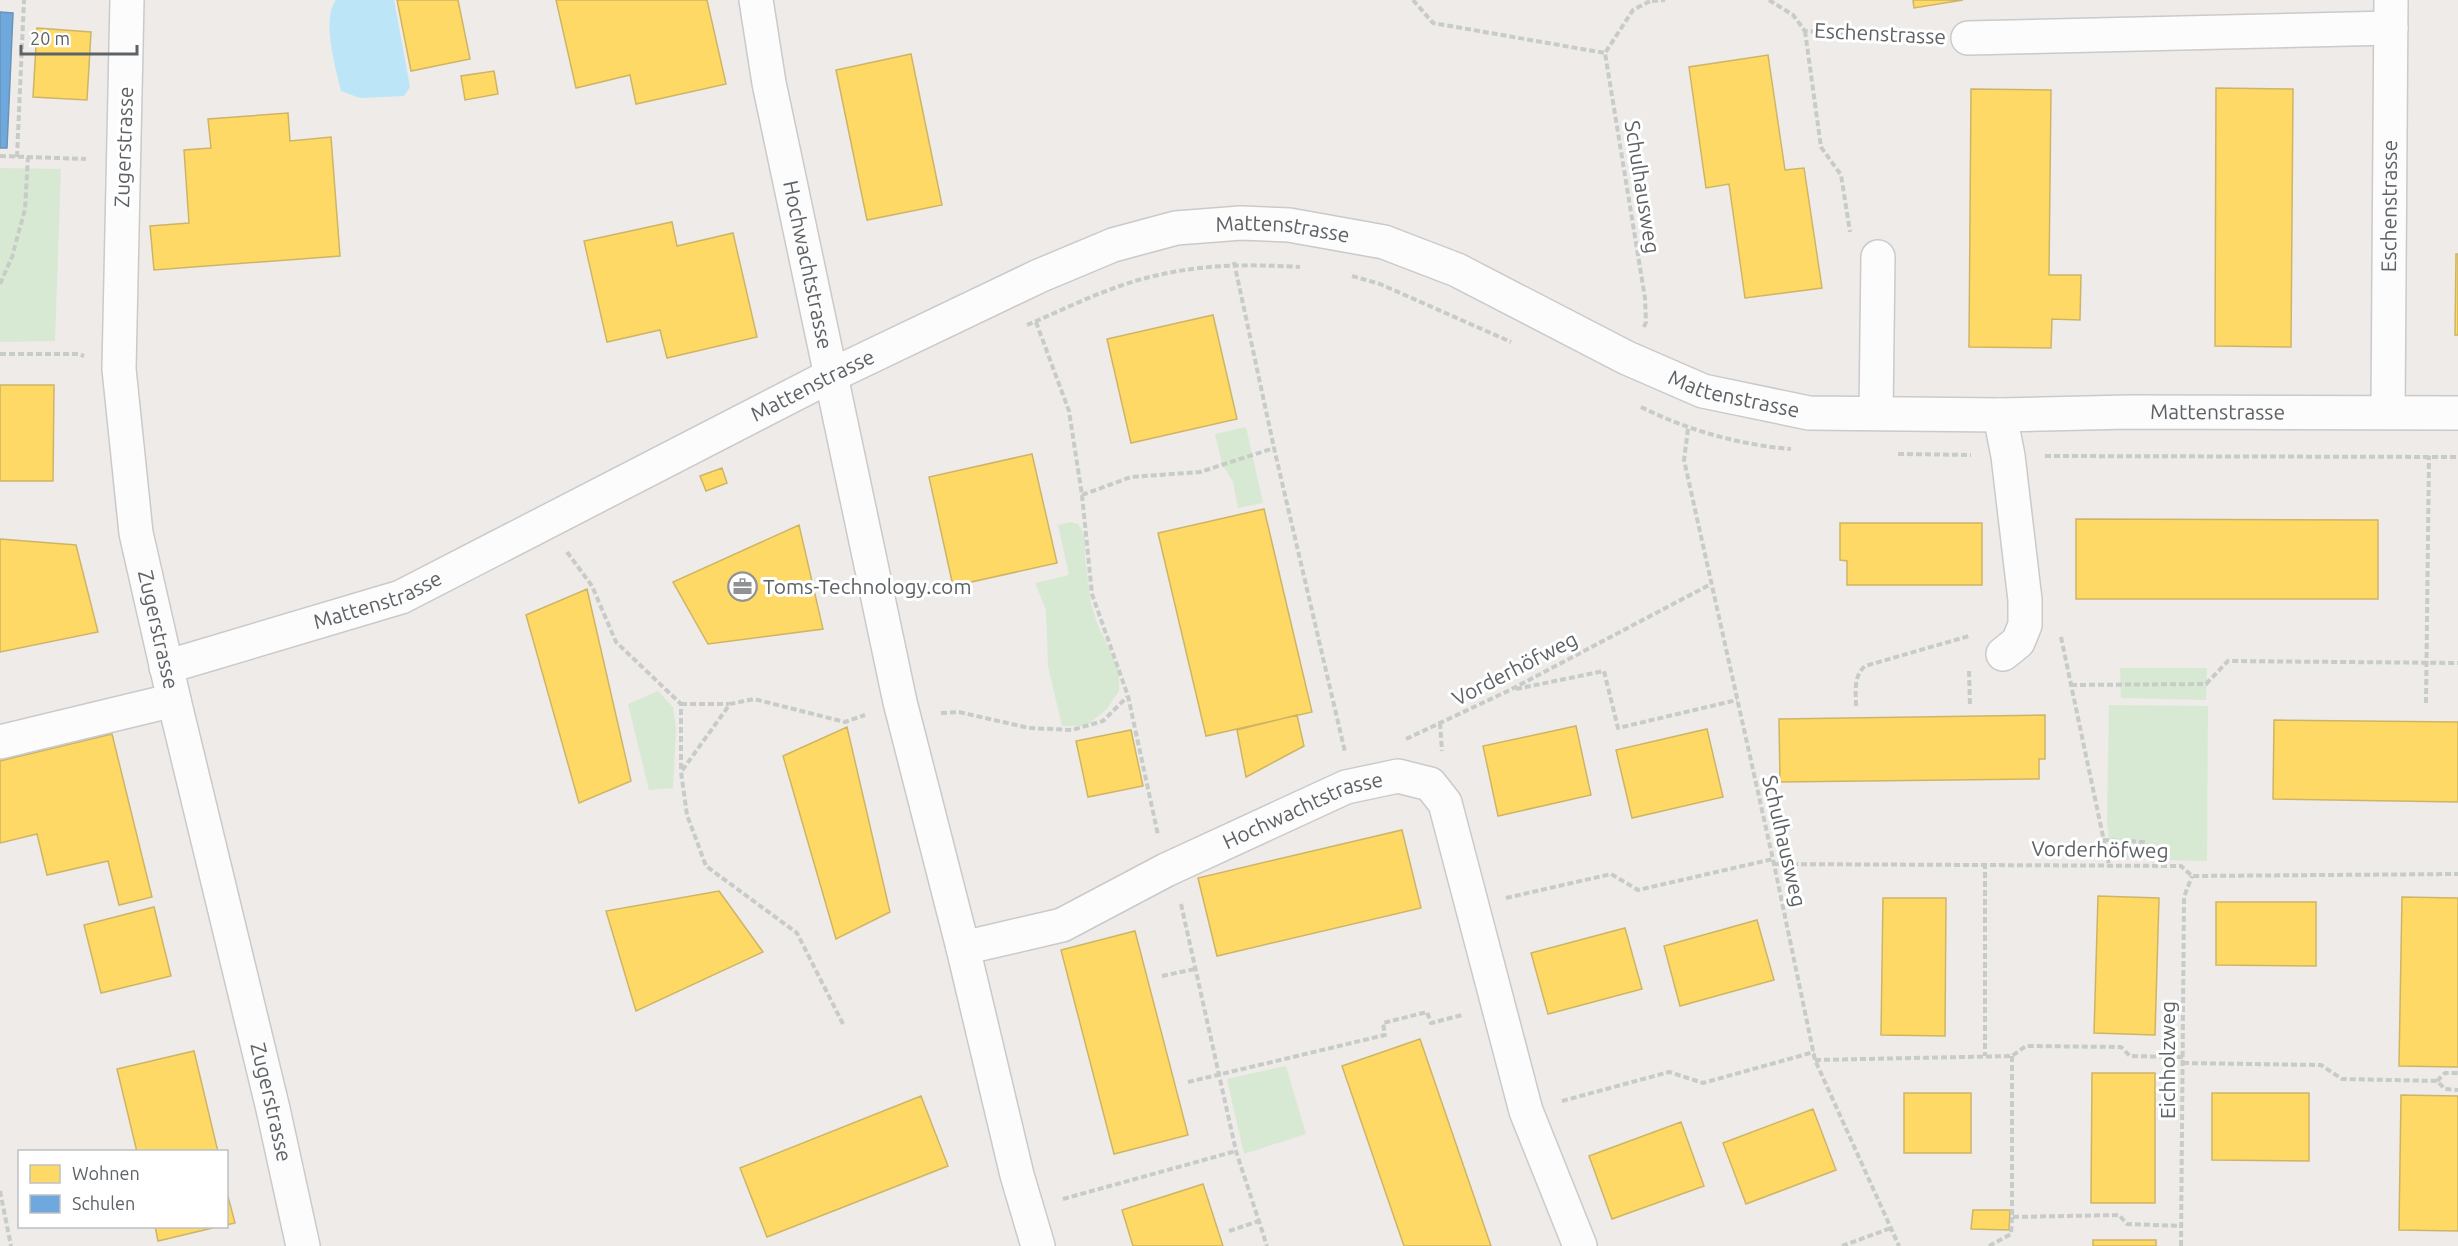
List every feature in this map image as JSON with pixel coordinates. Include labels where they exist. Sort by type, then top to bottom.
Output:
[{"type":"street","name":"Zugerstrasse","points":[[127,0],[119,369],[136,533],[166,667],[273,1108],[303,1246]]},
{"type":"street","name":"Hochwachtstrasse","points":[[756,0],[768,83],[902,709],[1038,1246]]},
{"type":"street","points":[[1968,38],[2391,14]]},
{"type":"street","name":"Eschenstrasse","points":[[2388,412],[2391,14]]},
{"type":"street","name":"Mattenstrasse","points":[[166,667],[401,597],[832,375],[1038,276],[1113,244],[1176,228],[1241,223],[1289,225],[1384,242],[1457,270],[1627,358],[1703,391],[1809,413],[2000,415],[2129,412],[2458,413]]},
{"type":"street","points":[[1876,414],[1878,257]]},
{"type":"street","points":[[2000,415],[2008,456],[2025,600],[2025,625],[2018,642],[2003,654]]},
{"type":"street","points":[[0,742],[174,700]]},
{"type":"street","name":"Hochwachtstrasse","points":[[963,948],[1062,925],[1347,777],[1398,776],[1430,784],[1445,803],[1526,1111],[1580,1246]]},
{"type":"path","points":[[17,157],[24,0]]},
{"type":"path","points":[[1413,0],[1433,23],[1605,53],[1633,10],[1652,0],[1665,0]]},
{"type":"path","name":"Eschenstrasse","points":[[1769,0],[1793,15],[1805,31],[1968,38]]},
{"type":"path","points":[[1805,31],[1821,147],[1841,175],[1850,232],[1878,257]]},
{"type":"path","name":"Schulhausweg","points":[[1605,53],[1645,298],[1646,322],[1627,358]]},
{"type":"path","points":[[0,156],[123,161]]},
{"type":"path","points":[[0,284],[12,257],[25,209],[28,157]]},
{"type":"path","points":[[1241,223],[1233,264],[1347,777]]},
{"type":"path","points":[[1017,330],[1107,291],[1149,277],[1233,264],[1307,267]]},
{"type":"path","points":[[1348,275],[1380,284],[1515,344]]},
{"type":"path","points":[[1036,321],[1070,411],[1082,495],[1092,594],[1128,696],[1166,870],[1176,885],[1236,1151],[1267,1246]]},
{"type":"path","points":[[0,354],[78,354],[119,369]]},
{"type":"path","points":[[1636,404],[1688,429],[1773,448],[1793,449]]},
{"type":"path","name":"Schulhausweg","points":[[1688,429],[1684,460],[1774,861],[1815,1060],[1899,1246]]},
{"type":"path","points":[[1082,495],[1131,477],[1200,472],[1274,448]]},
{"type":"path","points":[[1892,453],[2008,456],[2458,456]]},
{"type":"path","points":[[2426,703],[2429,456]]},
{"type":"path","points":[[565,549],[592,586],[616,642],[681,704],[730,704],[754,699],[845,722],[902,709],[959,712],[1029,728],[1072,730],[1103,721],[1128,696]]},
{"type":"path","name":"Vorderhöfweg","points":[[1399,742],[1510,690],[1711,584]]},
{"type":"path","points":[[1856,706],[1856,679],[1858,672],[1865,666],[1969,636]]},
{"type":"path","points":[[2061,638],[2109,865]]},
{"type":"path","points":[[2071,685],[2206,684],[2228,661],[2458,663]]},
{"type":"path","points":[[1510,690],[1604,671],[1618,728],[1737,700]]},
{"type":"path","points":[[681,704],[681,772],[687,815],[706,866],[796,933],[843,1024]]},
{"type":"path","points":[[681,772],[730,704]]},
{"type":"path","points":[[2103,840],[2146,842]]},
{"type":"path","name":"Vorderhöfweg","points":[[1503,898],[1611,874],[1638,890],[1774,861],[2181,866],[2192,876],[2458,874]]},
{"type":"path","points":[[1985,863],[1985,1056]]},
{"type":"path","name":"Eichholzweg","points":[[2181,1246],[2184,897],[2192,876]]},
{"type":"path","points":[[1162,976],[1195,969]]},
{"type":"path","points":[[1188,1082],[1385,1035],[1383,1023],[1394,1020],[1427,1012],[1431,1023],[1498,1006]]},
{"type":"path","points":[[1815,1060],[2012,1056],[2026,1046],[2121,1047],[2130,1056],[2321,1065],[2342,1079],[2437,1081],[2445,1074],[2458,1073]]},
{"type":"path","points":[[1526,1111],[1669,1072],[1703,1083],[1814,1052]]},
{"type":"path","points":[[1989,1246],[2011,1234],[2012,1056]]},
{"type":"path","points":[[2437,1081],[2445,1089],[2458,1090]]},
{"type":"path","points":[[1027,1209],[1236,1151]]},
{"type":"path","points":[[0,1191],[12,1246]]},
{"type":"path","points":[[2012,1216],[2119,1215],[2127,1224],[2182,1226]]},
{"type":"path","points":[[1229,1230],[1259,1221]]},
{"type":"path","points":[[1842,1246],[1891,1228]]},
{"type":"green space","points":[[0,168],[61,169],[55,341],[0,342]]},
{"type":"green space","points":[[1246,427],[1263,503],[1238,508],[1233,482],[1222,464],[1215,434]]},
{"type":"green space","points":[[1070,522],[1078,524],[1085,535],[1085,558],[1091,603],[1097,623],[1119,670],[1119,691],[1107,709],[1086,726],[1062,726],[1048,666],[1046,610],[1035,583],[1069,575],[1058,525]]},
{"type":"green space","points":[[2120,668],[2207,668],[2206,700],[2121,698]]},
{"type":"green space","points":[[658,691],[673,707],[676,729],[673,788],[649,790],[628,704]]},
{"type":"green space","points":[[2109,705],[2208,706],[2207,861],[2112,859],[2107,823]]},
{"type":"green space","points":[[1286,1066],[1306,1134],[1244,1154],[1227,1079]]},
{"type":"water","points":[[336,0],[394,0],[410,87],[404,96],[360,98],[341,91],[333,58],[330,31],[332,8]]},
{"type":"building: Wohnen","points":[[397,0],[458,0],[470,59],[411,71]]},
{"type":"building: Wohnen","points":[[556,0],[707,0],[726,84],[636,104],[630,75],[576,88]]},
{"type":"building: Wohnen","points":[[1913,0],[1963,0],[1914,8]]},
{"type":"building: Wohnen","points":[[37,28],[91,32],[87,100],[33,97]]},
{"type":"building: Wohnen","points":[[911,54],[942,205],[867,220],[836,70]]},
{"type":"building: Wohnen","points":[[1768,55],[1785,170],[1804,168],[1822,288],[1745,298],[1729,184],[1706,188],[1689,67]]},
{"type":"building: Wohnen","points":[[494,71],[498,94],[465,100],[461,76]]},
{"type":"building: Wohnen","points":[[2216,88],[2293,89],[2291,347],[2215,346]]},
{"type":"building: Wohnen","points":[[1971,89],[2051,90],[2049,275],[2081,275],[2080,320],[2052,319],[2051,348],[1969,347]]},
{"type":"building: Wohnen","points":[[288,113],[290,141],[331,137],[340,256],[154,270],[150,226],[189,223],[184,150],[211,148],[208,119]]},
{"type":"building: Wohnen","points":[[672,222],[677,246],[733,233],[757,337],[667,358],[660,330],[607,342],[584,241]]},
{"type":"building: Wohnen","points":[[2456,254],[2458,254],[2458,335],[2455,335]]},
{"type":"building: Wohnen","points":[[1213,315],[1237,419],[1131,443],[1107,339]]},
{"type":"building: Wohnen","points":[[0,385],[54,385],[53,481],[0,481]]},
{"type":"building: Wohnen","points":[[1032,454],[1057,563],[953,586],[929,477]]},
{"type":"building: Wohnen","points":[[722,468],[727,483],[706,491],[700,476]]},
{"type":"building: Wohnen","points":[[1264,509],[1312,712],[1206,736],[1158,533]]},
{"type":"building: Wohnen","points":[[2076,519],[2378,520],[2378,599],[2076,599]]},
{"type":"building: Wohnen","points":[[1840,523],[1982,523],[1982,585],[1847,585],[1847,561],[1840,560]]},
{"type":"building: Wohnen","points":[[799,525],[823,629],[708,644],[673,582]]},
{"type":"building: Wohnen","points":[[0,539],[76,545],[98,632],[0,652]]},
{"type":"building: Wohnen","points":[[587,589],[631,781],[579,803],[526,615]]},
{"type":"building: Wohnen","points":[[1297,715],[1304,746],[1246,777],[1237,730]]},
{"type":"building: Wohnen","points":[[2045,715],[2045,759],[2039,759],[2039,779],[1780,782],[1779,719]]},
{"type":"building: Wohnen","points":[[2274,720],[2458,722],[2458,802],[2273,799]]},
{"type":"building: Wohnen","points":[[1576,726],[1591,795],[1498,816],[1483,746]]},
{"type":"building: Wohnen","points":[[847,727],[890,912],[836,939],[783,756]]},
{"type":"building: Wohnen","points":[[1707,729],[1723,797],[1632,818],[1616,750]]},
{"type":"building: Wohnen","points":[[1131,730],[1143,786],[1088,797],[1076,741]]},
{"type":"building: Wohnen","points":[[112,734],[152,897],[119,905],[108,861],[47,875],[37,834],[0,843],[0,761]]},
{"type":"building: Wohnen","points":[[1402,830],[1421,908],[1217,956],[1198,878]]},
{"type":"building: Wohnen","points":[[719,891],[763,952],[636,1011],[606,911]]},
{"type":"building: Wohnen","points":[[2098,896],[2159,898],[2155,1035],[2094,1033]]},
{"type":"building: Wohnen","points":[[2402,897],[2458,898],[2458,1067],[2399,1066]]},
{"type":"building: Wohnen","points":[[1883,898],[1946,898],[1945,1036],[1881,1035]]},
{"type":"building: Wohnen","points":[[2216,902],[2316,902],[2316,966],[2216,965]]},
{"type":"building: Wohnen","points":[[154,907],[171,976],[101,993],[84,925]]},
{"type":"building: Wohnen","points":[[1757,920],[1774,980],[1680,1006],[1664,946]]},
{"type":"building: Wohnen","points":[[1625,928],[1642,989],[1548,1014],[1531,953]]},
{"type":"building: Wohnen","points":[[1135,931],[1188,1135],[1114,1154],[1061,950]]},
{"type":"building: Wohnen","points":[[1420,1039],[1491,1246],[1404,1246],[1342,1066]]},
{"type":"building: Wohnen","points":[[194,1051],[218,1150],[137,1150],[117,1069]]},
{"type":"building: Wohnen","points":[[2092,1073],[2155,1073],[2155,1203],[2091,1203]]},
{"type":"building: Wohnen","points":[[1904,1093],[1971,1093],[1971,1153],[1904,1153]]},
{"type":"building: Wohnen","points":[[2212,1093],[2309,1093],[2309,1161],[2212,1160]]},
{"type":"building: Wohnen","points":[[2401,1095],[2458,1096],[2458,1231],[2399,1230]]},
{"type":"building: Wohnen","points":[[921,1096],[948,1166],[767,1237],[740,1168]]},
{"type":"building: Wohnen","points":[[1813,1109],[1836,1170],[1746,1204],[1723,1143]]},
{"type":"building: Wohnen","points":[[1681,1122],[1704,1186],[1612,1219],[1589,1156]]},
{"type":"building: Wohnen","points":[[1203,1184],[1223,1246],[1133,1246],[1122,1210]]},
{"type":"building: Wohnen","points":[[228,1197],[235,1223],[228,1225]]},
{"type":"building: Wohnen","points":[[1973,1210],[2010,1210],[2009,1230],[1971,1229]]},
{"type":"building: Wohnen","points":[[155,1228],[213,1228],[158,1241]]},
{"type":"building: Wohnen","points":[[2093,1240],[2156,1240],[2156,1246],[2093,1246]]},
{"type":"building: Schulen","points":[[0,12],[13,13],[7,148],[0,148]]},
{"type":"place","name":"Toms-Technology.com","points":[[742,587]]}]
